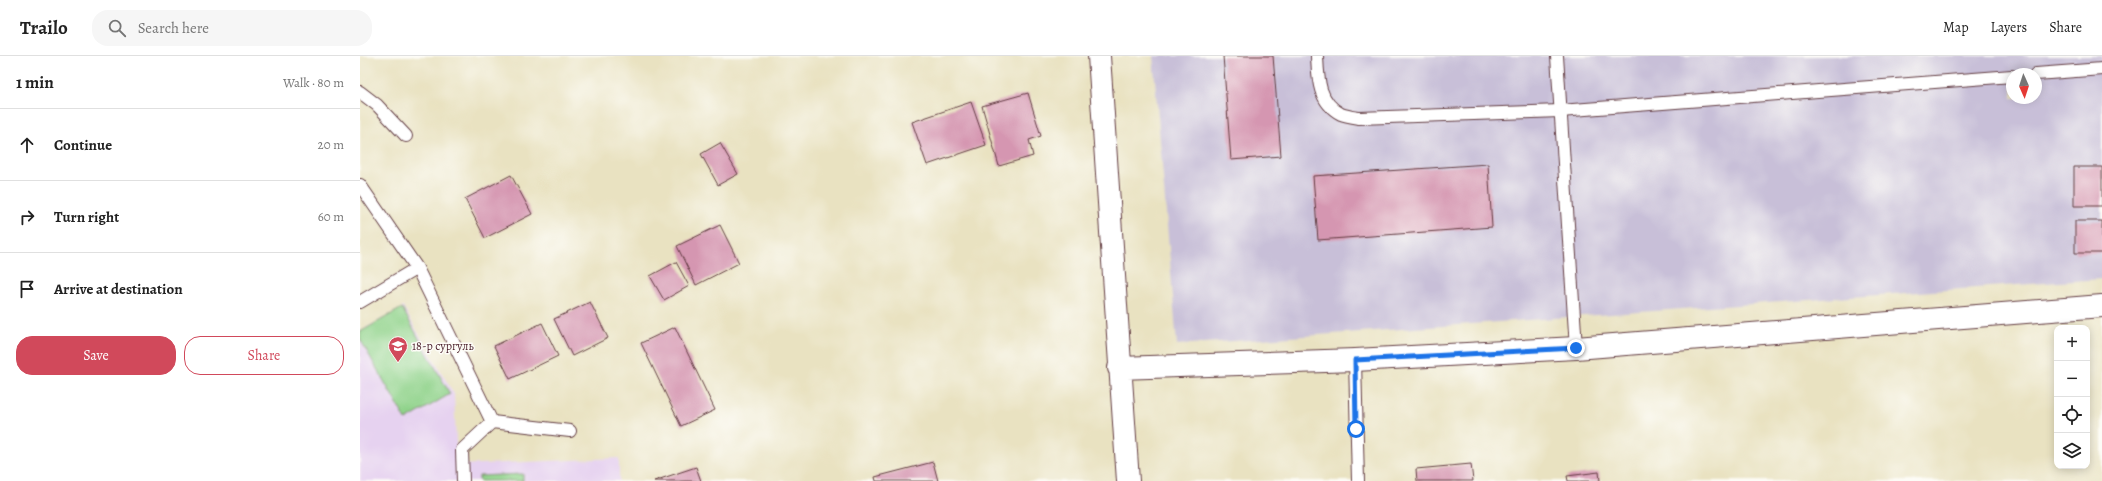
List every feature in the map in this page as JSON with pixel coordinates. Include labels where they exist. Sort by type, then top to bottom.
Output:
[{"type":"street","points":[[1099,56],[1119,368],[1128,481]]},
{"type":"street","points":[[1119,368],[1355,360],[1576,348],[2102,306]]},
{"type":"lane","points":[[1317,56],[1318,86],[1327,102],[1340,114],[1359,118],[1560,111],[2006,76]]},
{"type":"lane","points":[[1557,56],[1576,348]]},
{"type":"lane","points":[[2042,74],[2102,69]]},
{"type":"lane","points":[[360,92],[377,104],[406,136]]},
{"type":"lane","points":[[360,185],[417,268],[492,422]]},
{"type":"lane","points":[[360,302],[417,268]]},
{"type":"lane","points":[[1355,360],[1358,481]]},
{"type":"lane","points":[[463,481],[462,450],[492,422],[570,431]]},
{"type":"shaded area","points":[[1153,56],[2102,56],[2102,279],[1177,345]]},
{"type":"shaded area","name":"18-р сургуль","points":[[403,307],[454,394],[457,465],[619,458],[619,481],[360,481],[360,331]]},
{"type":"green space","points":[[402,308],[450,394],[406,420],[360,339],[360,332]]},
{"type":"green space","points":[[523,474],[523,481],[479,481],[479,476]]},
{"type":"building","points":[[1223,56],[1273,56],[1281,156],[1231,160]]},
{"type":"building","points":[[1028,93],[1041,136],[1029,140],[1033,156],[999,166],[982,106]]},
{"type":"building","points":[[971,102],[986,145],[927,165],[912,122]]},
{"type":"building","points":[[720,143],[738,174],[718,185],[701,154]]},
{"type":"building","points":[[1488,164],[1492,227],[1318,240],[1313,176]]},
{"type":"building","points":[[2074,167],[2102,167],[2102,206],[2074,206]]},
{"type":"building","points":[[511,175],[532,214],[485,238],[465,199]]},
{"type":"building","points":[[2075,221],[2102,221],[2102,253],[2075,253]]},
{"type":"building","points":[[720,225],[739,263],[696,285],[677,246]]},
{"type":"building","points":[[676,262],[689,286],[664,300],[650,276]]},
{"type":"building","points":[[590,302],[608,338],[572,356],[554,319]]},
{"type":"building","points":[[542,323],[558,356],[510,379],[494,346]]},
{"type":"building","points":[[675,327],[715,410],[681,426],[641,343]]},
{"type":"building","points":[[933,462],[938,481],[876,481],[875,477]]},
{"type":"building","points":[[1471,464],[1473,481],[1417,481],[1416,469]]},
{"type":"building","points":[[696,467],[701,481],[654,481]]},
{"type":"building","points":[[1599,472],[1600,481],[1568,481],[1567,476]]},
{"type":"place","name":"18-р сургуль","points":[[398,363]]},
{"type":"route","points":[[1356,429],[1355,360],[1576,348]]}]
